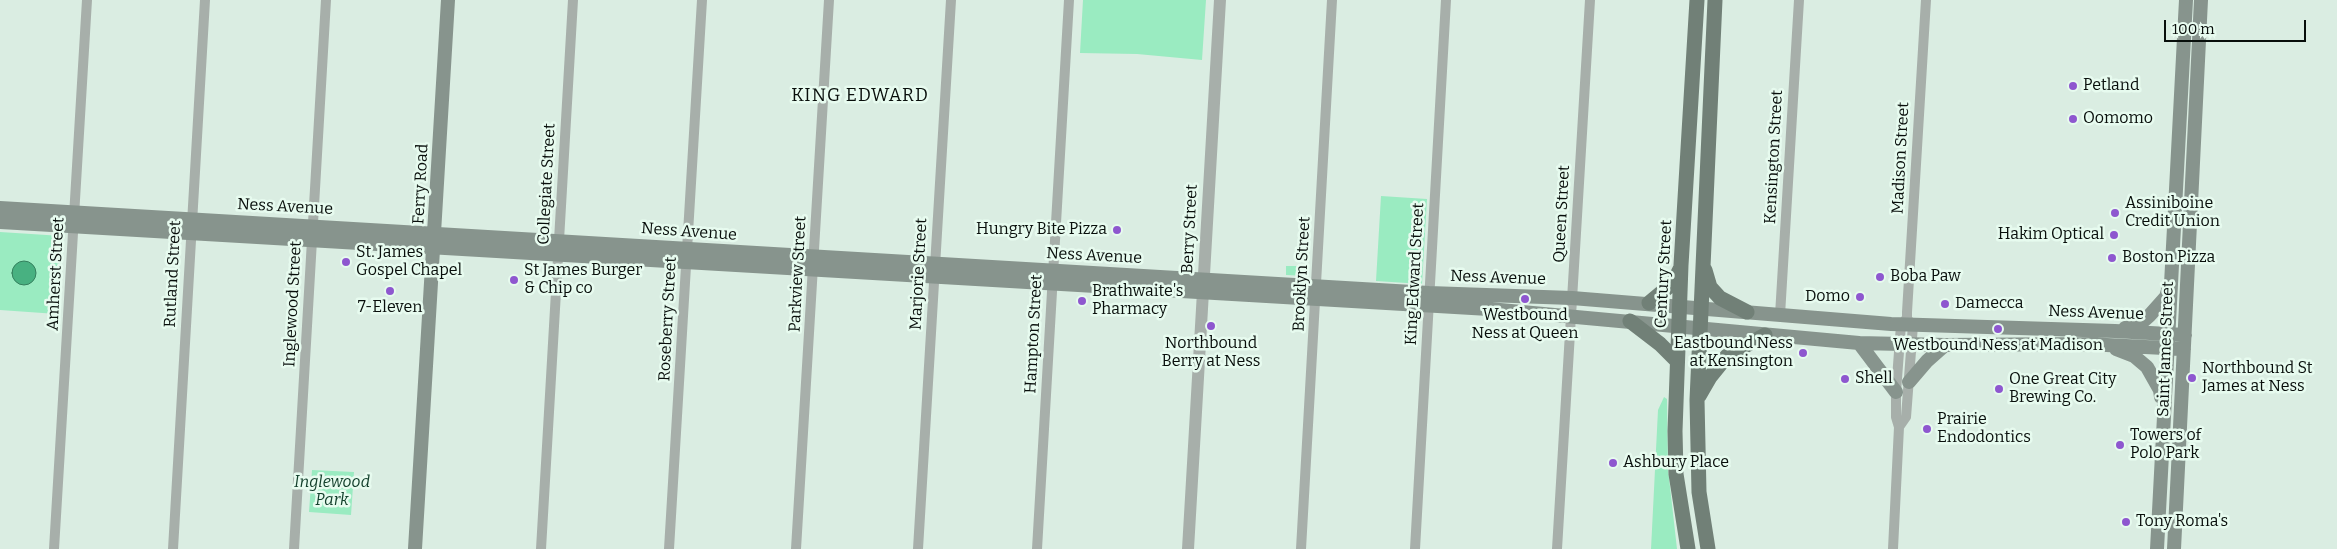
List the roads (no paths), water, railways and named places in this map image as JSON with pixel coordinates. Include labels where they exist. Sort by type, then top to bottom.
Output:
[{"type":"main road","name":"Ferry Road","points":[[415,549],[448,0]]},
{"type":"main road","name":"Century Street","points":[[1687,548],[1676,466],[1676,361],[1697,0]]},
{"type":"main road","points":[[1708,546],[1699,492],[1697,400],[1715,0]]},
{"type":"main road","name":"Saint James Street","points":[[2157,549],[2186,0]]},
{"type":"main road","name":"Saint James Street","points":[[2174,549],[2201,0]]},
{"type":"main road","name":"Ness Avenue","points":[[0,208],[74,212],[191,226],[1316,293],[1429,299],[1572,298],[1907,323],[2115,331],[2167,341]]},
{"type":"main road","points":[[406,231],[436,214]]},
{"type":"main road","name":"Ness Avenue","points":[[0,222],[74,227],[191,226]]},
{"type":"main road","name":"Ness Avenue","points":[[313,233],[406,231],[435,240]]},
{"type":"main road","points":[[1702,261],[1710,287],[1720,298],[1747,312]]},
{"type":"main road","points":[[1649,303],[1673,284],[1681,265]]},
{"type":"main road","points":[[2115,331],[2140,324],[2149,316],[2166,296],[2172,277]]},
{"type":"main road","name":"Ness Avenue","points":[[1429,299],[1571,317],[1700,327],[1859,343],[1945,346],[2028,343],[2185,342]]},
{"type":"main road","points":[[1630,321],[1660,344],[1676,361]]},
{"type":"main road","points":[[1697,400],[1710,377],[1727,356],[1765,335]]},
{"type":"main road","points":[[1859,343],[1896,392]]},
{"type":"main road","points":[[2106,344],[2134,356],[2147,367],[2160,390],[2164,412]]},
{"type":"main road","points":[[1909,382],[1927,361],[1945,346]]},
{"type":"street","name":"Amherst Street","points":[[54,549],[87,0]]},
{"type":"street","name":"Rutland Street","points":[[173,549],[205,0]]},
{"type":"street","name":"Inglewood Street","points":[[294,549],[326,0]]},
{"type":"street","name":"Collegiate Street","points":[[541,549],[573,0]]},
{"type":"street","name":"Roseberry Street","points":[[669,549],[702,0]]},
{"type":"street","name":"Parkview Street","points":[[796,549],[829,0]]},
{"type":"street","name":"Marjorie Street","points":[[918,549],[951,0]]},
{"type":"street","name":"Hampton Street","points":[[1037,549],[1069,0]]},
{"type":"street","name":"Berry Street","points":[[1188,549],[1220,0]]},
{"type":"street","name":"Brooklyn Street","points":[[1301,549],[1332,0]]},
{"type":"street","name":"King Edward Street","points":[[1415,549],[1446,0]]},
{"type":"street","name":"Queen Street","points":[[1558,549],[1590,0]]},
{"type":"street","name":"Kensington Street","points":[[1780,315],[1798,0]]},
{"type":"street","name":"Madison Street","points":[[1900,427],[1906,417],[1909,382],[1906,345],[1926,0]]},
{"type":"street","name":"Madison Street","points":[[1893,549],[1900,427],[1896,417],[1896,392],[1906,345]]},
{"type":"place","name":"Petland","points":[[2073,86]]},
{"type":"place","name":"Oomomo","points":[[2073,119]]},
{"type":"place","name":"Assiniboine Credit Union","points":[[2115,213]]},
{"type":"place","name":"Hungry Bite Pizza","points":[[1117,230]]},
{"type":"place","name":"Hakim Optical","points":[[2114,235]]},
{"type":"place","name":"Boston Pizza","points":[[2112,258]]},
{"type":"place","name":"St. James Gospel Chapel","points":[[346,262]]},
{"type":"place","name":"Boba Paw","points":[[1880,277]]},
{"type":"place","name":"St James Burger & Chip co","points":[[514,280]]},
{"type":"place","name":"7-Eleven","points":[[390,291]]},
{"type":"place","name":"Domo","points":[[1860,297]]},
{"type":"place","name":"Westbound Ness at Queen","points":[[1525,299]]},
{"type":"place","name":"Brathwaite's Pharmacy","points":[[1082,301]]},
{"type":"place","name":"Damecca","points":[[1945,304]]},
{"type":"place","name":"Northbound Berry at Ness","points":[[1211,326]]},
{"type":"place","name":"Westbound Ness at Madison","points":[[1998,329]]},
{"type":"place","name":"Eastbound Ness at Kensington","points":[[1803,353]]},
{"type":"place","name":"Northbound St James at Ness","points":[[2192,378]]},
{"type":"place","name":"Shell","points":[[1845,379]]},
{"type":"place","name":"One Great City Brewing Co.","points":[[1999,389]]},
{"type":"place","name":"Prairie Endodontics","points":[[1927,429]]},
{"type":"place","name":"Towers of Polo Park","points":[[2120,445]]},
{"type":"place","name":"Ashbury Place","points":[[1613,463]]},
{"type":"place","name":"Tony Roma's","points":[[2126,522]]},
{"type":"district","name":"KING EDWARD","points":[[860,96]]},
{"type":"park label","name":"Inglewood Park","points":[[332,492]]}]
